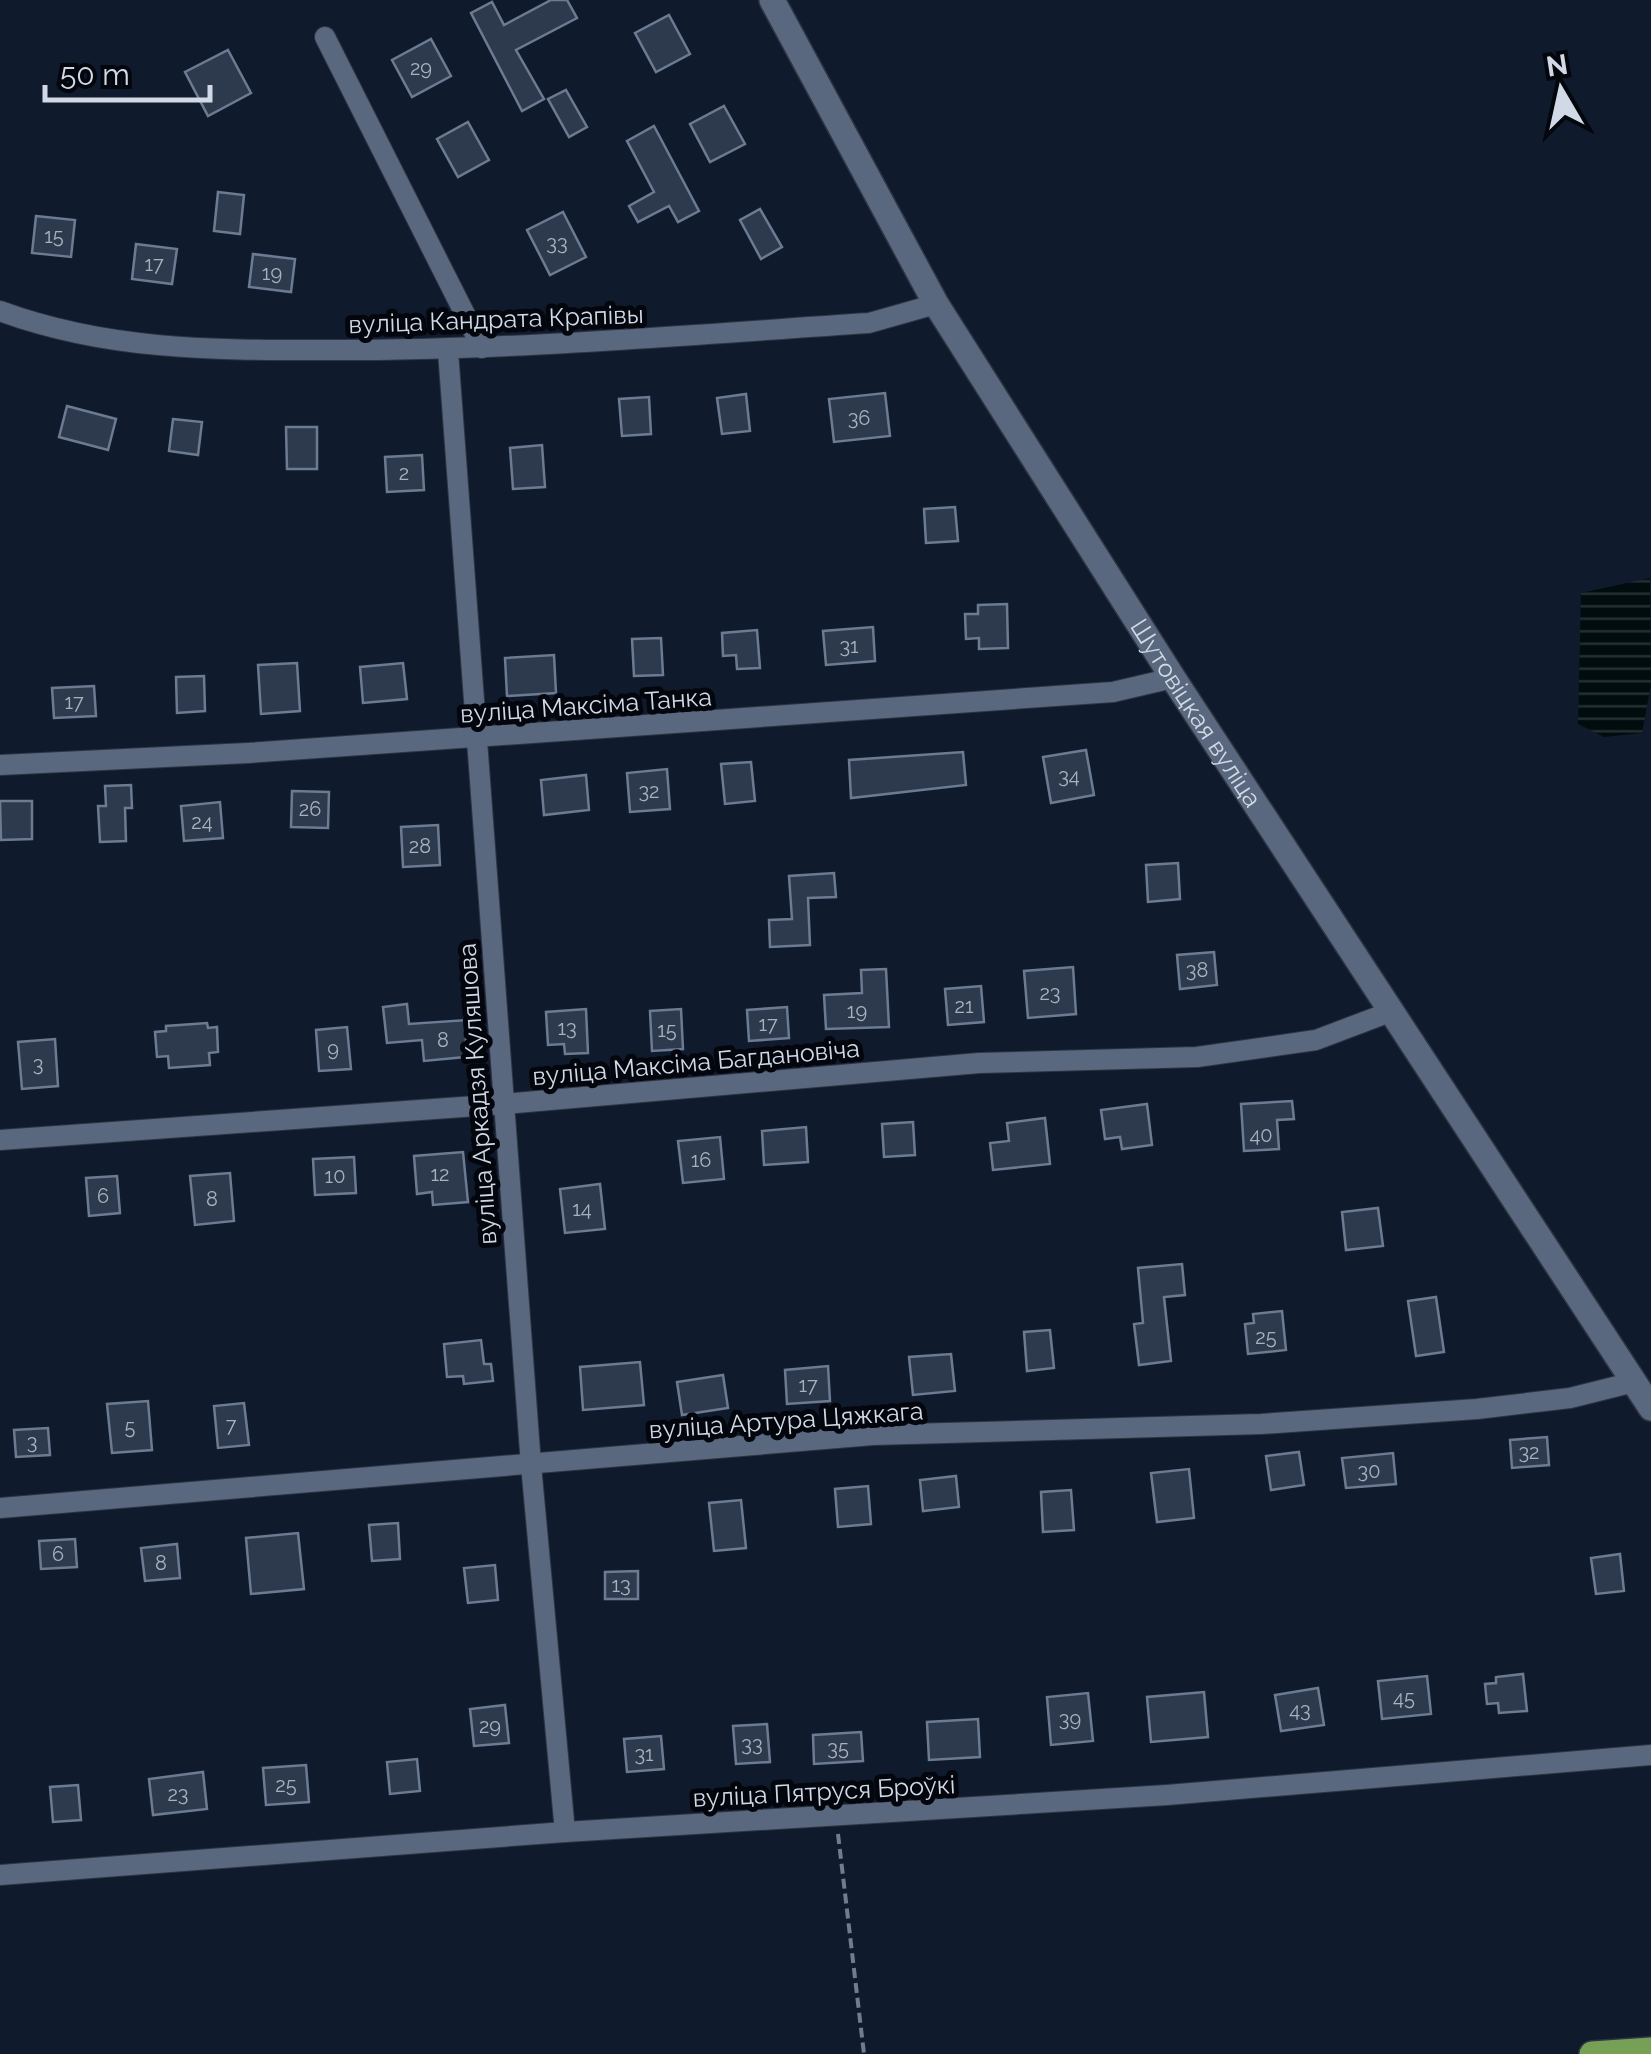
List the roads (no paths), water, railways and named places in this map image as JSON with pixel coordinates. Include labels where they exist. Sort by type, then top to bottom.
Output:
[{"type":"main road","name":"Шутовіцкая вуліца","points":[[772,0],[936,304],[1173,678],[1651,1408]]},
{"type":"main road","points":[[1592,2054],[1651,2050]]},
{"type":"street","points":[[325,37],[482,348]]},
{"type":"street","name":"вуліца Кандрата Крапівы","points":[[0,310],[48,328],[178,350],[448,351],[870,323],[936,304]]},
{"type":"street","name":"вуліца Аркадзя Куляшова","points":[[448,351],[531,1465],[565,1832]]},
{"type":"street","name":"вуліца Максіма Танка","points":[[0,765],[474,738],[1113,692],[1173,678]]},
{"type":"street","name":"вуліца Максіма Багдановіча","points":[[0,1140],[504,1104],[979,1063],[1196,1057],[1316,1040],[1390,1012]]},
{"type":"street","name":"вуліца Артура Цяжкага","points":[[0,1508],[873,1435],[1261,1424],[1477,1410],[1570,1398],[1634,1382]]},
{"type":"street","name":"вуліца Пятруся Броўкі","points":[[0,1875],[565,1832],[1168,1796],[1651,1755]]}]
